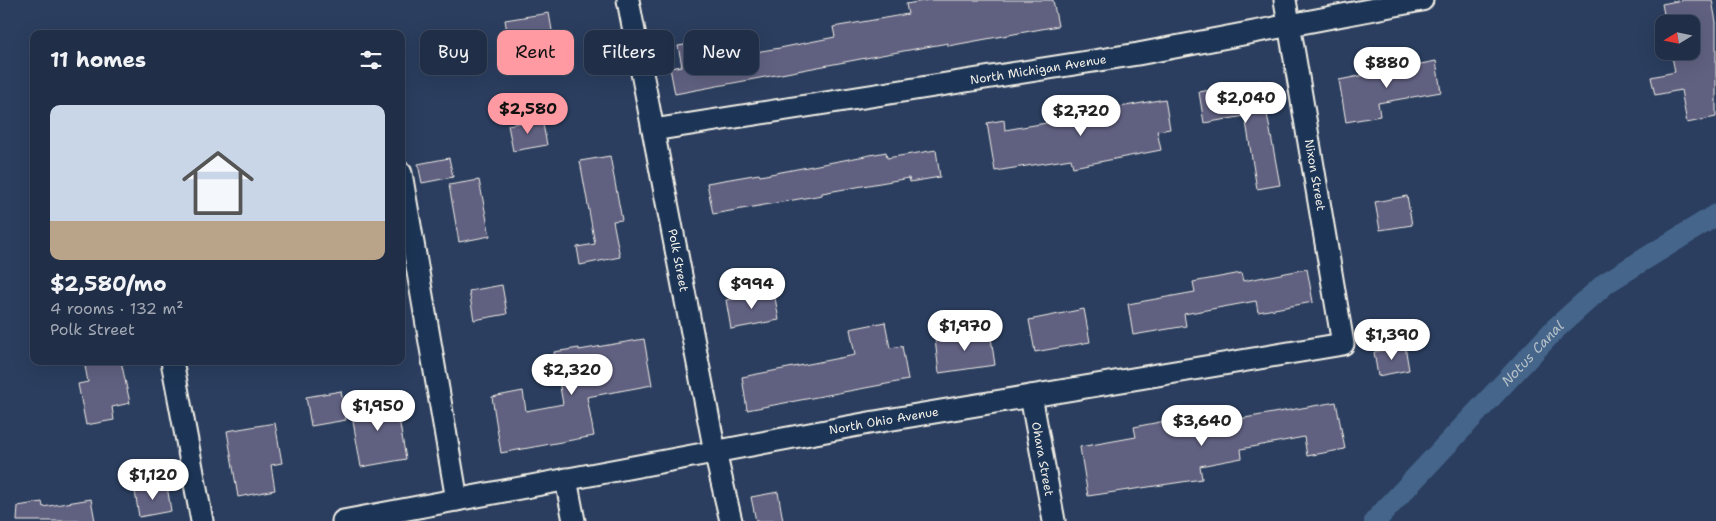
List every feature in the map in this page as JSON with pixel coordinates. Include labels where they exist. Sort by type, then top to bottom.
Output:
[{"type":"street","name":"Polk Street","points":[[628,0],[714,452],[730,521]]},
{"type":"street","name":"Nixon Street","points":[[1285,0],[1330,262]]},
{"type":"street","name":"North Michigan Avenue","points":[[653,130],[1129,56],[1422,0]]},
{"type":"street","points":[[405,196],[457,500]]},
{"type":"street","name":"North Ohio Avenue","points":[[343,521],[714,452],[1031,396],[1343,344],[1330,262]]},
{"type":"street","points":[[173,365],[202,521]]},
{"type":"street","name":"Ohara Street","points":[[1031,396],[1054,521]]},
{"type":"street","points":[[566,480],[574,521]]},
{"type":"building","points":[[929,0],[1053,0],[1058,26],[948,46],[948,43],[675,94],[671,75],[674,75],[674,67],[682,66],[678,46],[684,45],[684,75],[759,75],[759,51],[835,37],[833,27],[908,14],[906,4]]},
{"type":"building","points":[[1682,0],[1712,0],[1716,22],[1716,117],[1687,123],[1681,90],[1655,95],[1651,77],[1675,72],[1673,60],[1700,60],[1700,15],[1664,15],[1662,4]]},
{"type":"building","points":[[549,13],[552,30],[507,30],[505,20]]},
{"type":"building","points":[[1436,61],[1441,92],[1378,103],[1380,116],[1346,122],[1339,80]]},
{"type":"building","points":[[1261,81],[1280,185],[1257,189],[1245,116],[1204,123],[1199,92]]},
{"type":"building","points":[[1165,99],[1170,129],[1157,131],[1161,150],[1073,167],[1071,159],[995,171],[987,123],[1004,120],[1005,130],[1064,120],[1063,117]]},
{"type":"building","points":[[542,119],[547,145],[513,151],[508,125]]},
{"type":"building","points":[[936,150],[940,177],[910,182],[909,178],[713,214],[707,183],[759,174],[760,176],[886,152],[887,158]]},
{"type":"building","points":[[610,156],[622,220],[613,221],[620,257],[580,265],[577,247],[595,244],[580,161]]},
{"type":"building","points":[[449,158],[453,177],[422,183],[418,164]]},
{"type":"building","points":[[479,180],[490,236],[459,242],[449,185]]},
{"type":"building","points":[[1407,196],[1412,225],[1380,230],[1375,202]]},
{"type":"building","points":[[1307,269],[1313,302],[1258,312],[1256,301],[1184,314],[1186,326],[1133,335],[1128,304],[1195,292],[1193,282],[1241,273],[1243,281]]},
{"type":"building","points":[[502,285],[507,314],[474,320],[469,291]]},
{"type":"building","points":[[774,292],[779,320],[731,329],[726,300]]},
{"type":"building","points":[[1084,309],[1090,342],[1035,352],[1029,320]]},
{"type":"building","points":[[885,322],[890,348],[902,346],[908,380],[747,410],[742,377],[855,355],[850,329]]},
{"type":"building","points":[[990,331],[995,365],[939,373],[935,339]]},
{"type":"building","points":[[644,339],[652,385],[587,397],[594,436],[501,453],[492,397],[523,391],[526,411],[563,404],[554,352],[579,348],[579,350]]},
{"type":"building","points":[[1405,346],[1409,370],[1378,376],[1374,352]]},
{"type":"building","points":[[85,365],[122,365],[130,403],[112,407],[114,420],[86,425],[78,384],[88,382]]},
{"type":"building","points":[[341,391],[346,420],[311,426],[306,397]]},
{"type":"building","points":[[395,396],[406,459],[361,467],[350,404]]},
{"type":"building","points":[[1336,402],[1345,449],[1307,456],[1304,437],[1241,449],[1242,458],[1200,466],[1202,479],[1088,496],[1080,447],[1136,437],[1134,427],[1165,421],[1166,426],[1192,421],[1193,427]]},
{"type":"building","points":[[275,423],[282,463],[271,465],[275,490],[238,497],[227,431]]},
{"type":"building","points":[[167,486],[171,511],[139,517],[135,491]]},
{"type":"building","points":[[778,492],[783,521],[756,521],[751,497]]},
{"type":"building","points":[[91,499],[95,521],[17,521],[18,506],[42,502],[43,507]]},
{"type":"waterway","name":"Notus Canal","points":[[1375,521],[1555,329],[1606,283],[1716,215]]}]
